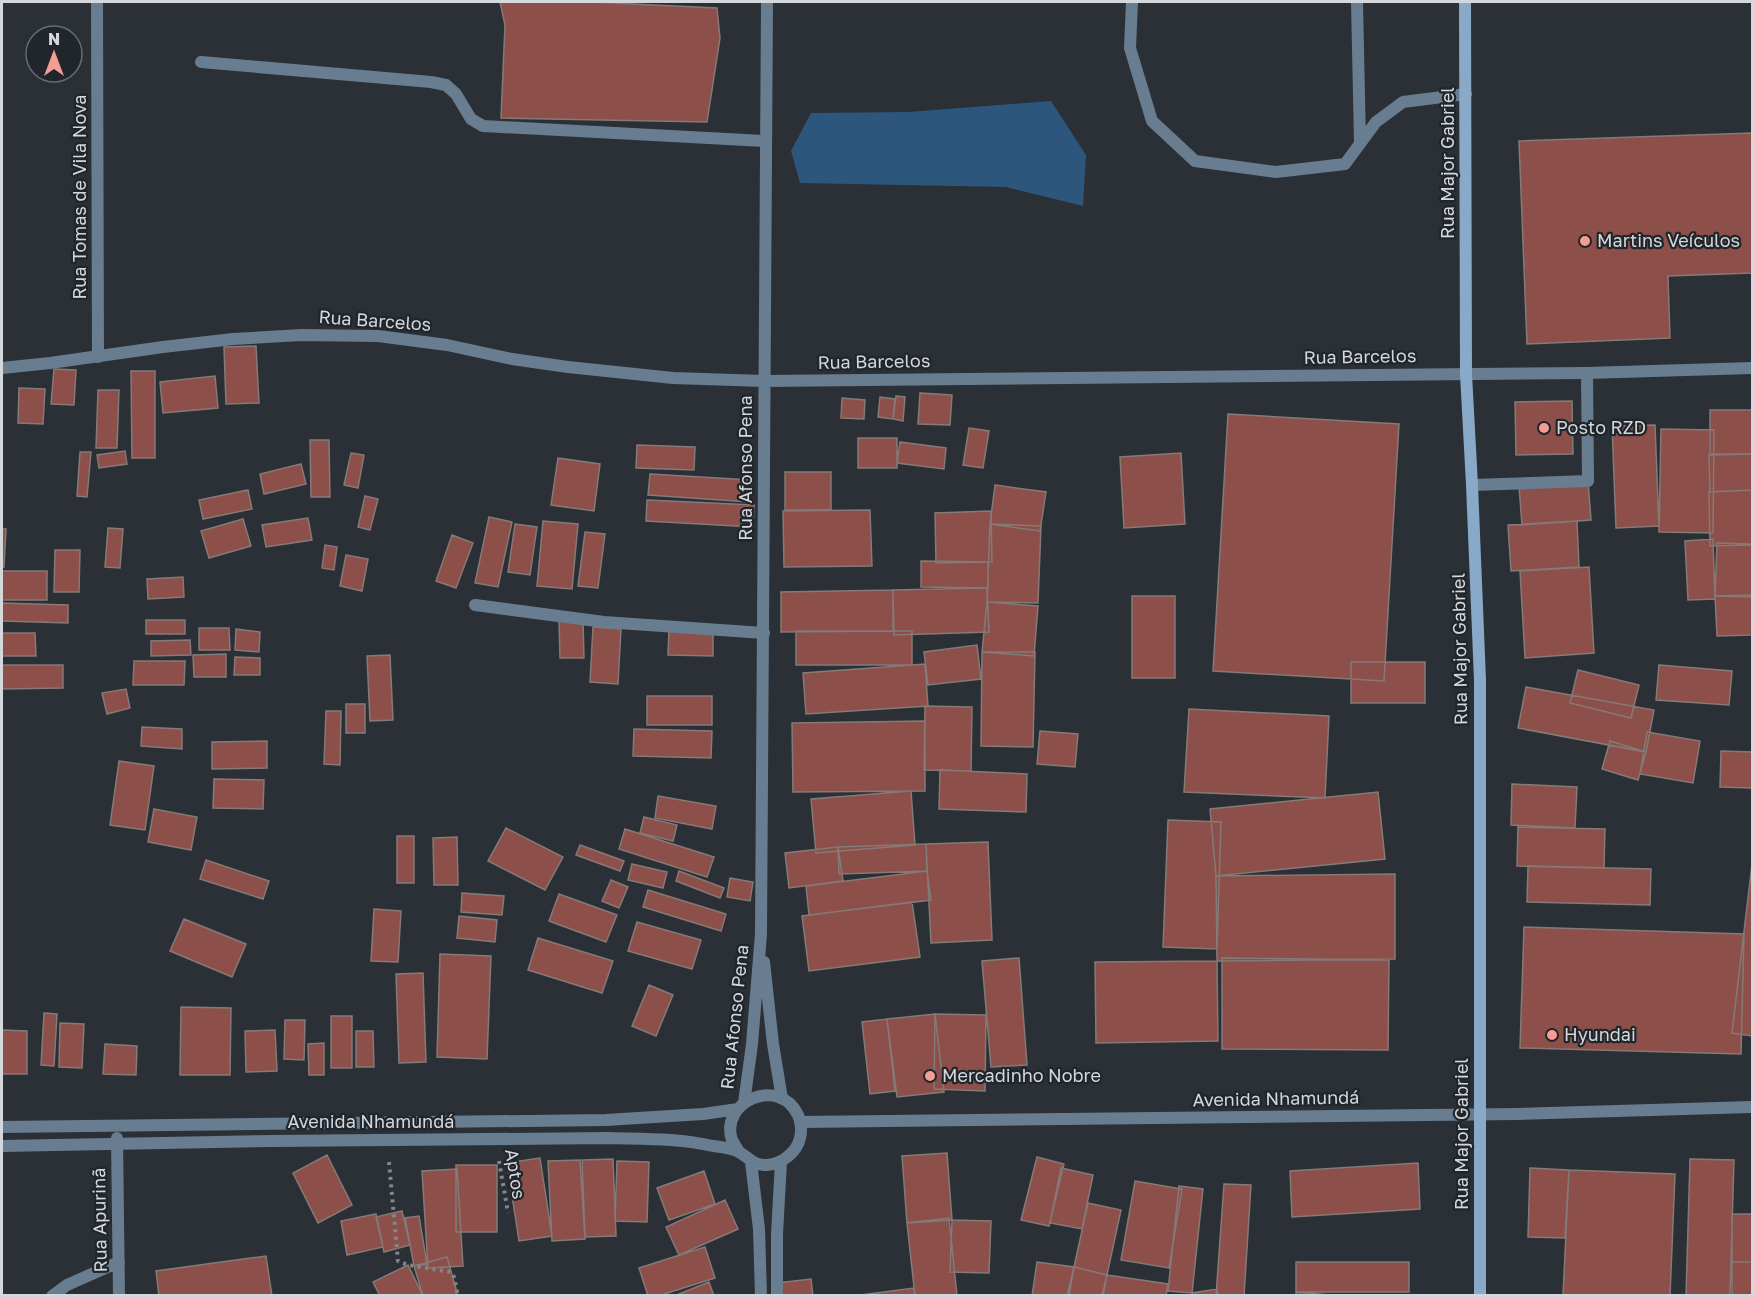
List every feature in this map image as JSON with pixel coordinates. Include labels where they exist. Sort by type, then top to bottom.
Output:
[{"type":"main road","name":"Rua Major Gabriel","points":[[1465,2],[1466,374],[1480,680],[1480,1296]]},
{"type":"street","name":"Rua Tomas de Vila Nova","points":[[97,2],[98,357]]},
{"type":"street","name":"Rua Afonso Pena","points":[[741,1106],[752,1044],[761,934],[767,2]]},
{"type":"street","points":[[1132,2],[1130,48],[1152,121],[1196,161],[1276,172],[1345,164],[1376,122],[1403,102],[1466,94]]},
{"type":"street","points":[[1358,2],[1360,143]]},
{"type":"street","points":[[201,62],[446,85],[456,94],[471,118],[483,126],[495,128],[766,141]]},
{"type":"street","name":"Rua Barcelos","points":[[2,368],[232,339],[302,335],[378,336],[447,345],[512,359],[568,367],[674,378],[764,381],[1587,373],[1752,368]]},
{"type":"street","points":[[1472,485],[1588,481],[1587,373]]},
{"type":"street","points":[[475,604],[604,622],[764,633]]},
{"type":"street","name":"Rua Afonso Pena","points":[[761,934],[773,1044],[782,1099]]},
{"type":"street","points":[[772,1095],[782,1099],[797,1113],[800,1122],[800,1138],[793,1152],[781,1162],[766,1165],[751,1162],[739,1152],[732,1138],[732,1123],[741,1106],[752,1098],[772,1095]]},
{"type":"street","name":"Avenida Nhamundá","points":[[2,1127],[606,1120],[703,1114],[741,1106]]},
{"type":"street","name":"Avenida Nhamundá","points":[[800,1122],[1480,1114],[1752,1107]]},
{"type":"street","name":"Rua Apurinã","points":[[118,1126],[119,1296]]},
{"type":"street","name":"Avenida Nhamundá","points":[[2,1146],[608,1138],[652,1139],[710,1145],[739,1152]]},
{"type":"street","points":[[751,1162],[759,1229],[761,1296]]},
{"type":"street","points":[[777,1296],[777,1234],[781,1162]]},
{"type":"street","points":[[52,1296],[67,1285],[119,1262]]},
{"type":"path","points":[[387,1140],[398,1261],[408,1265],[452,1272],[458,1296]]},
{"type":"path","name":"Aptos","points":[[496,1140],[508,1213]]},
{"type":"shaded area","points":[[1051,101],[1086,155],[1083,206],[1006,187],[800,183],[791,151],[811,113],[909,112]]},
{"type":"building","points":[[500,2],[591,2],[717,8],[720,38],[707,122],[501,118],[505,25]]},
{"type":"building","points":[[1752,133],[1752,273],[1668,276],[1670,338],[1527,344],[1519,141]]},
{"type":"building","points":[[256,346],[259,403],[226,404],[224,347]]},
{"type":"building","points":[[54,369],[76,370],[74,405],[51,404]]},
{"type":"building","points":[[131,371],[155,371],[155,458],[132,458]]},
{"type":"building","points":[[215,376],[218,408],[163,413],[160,382]]},
{"type":"building","points":[[19,388],[45,389],[43,424],[18,423]]},
{"type":"building","points":[[98,390],[119,390],[117,448],[96,448]]},
{"type":"building","points":[[920,393],[952,395],[950,425],[918,424]]},
{"type":"building","points":[[896,396],[905,397],[903,421],[893,419]]},
{"type":"building","points":[[880,397],[895,399],[893,419],[878,417]]},
{"type":"building","points":[[842,398],[865,400],[864,419],[841,418]]},
{"type":"building","name":"Posto RZD","points":[[1572,401],[1573,454],[1516,455],[1515,402]]},
{"type":"building","points":[[1710,410],[1752,410],[1752,454],[1710,454]]},
{"type":"building","points":[[1228,414],[1399,424],[1384,681],[1213,671]]},
{"type":"building","points":[[1655,425],[1659,526],[1616,528],[1612,426]]},
{"type":"building","points":[[969,428],[989,431],[983,468],[963,465]]},
{"type":"building","points":[[1661,429],[1714,430],[1713,533],[1659,532]]},
{"type":"building","points":[[858,438],[897,438],[897,468],[858,468]]},
{"type":"building","points":[[310,440],[329,440],[330,497],[311,497]]},
{"type":"building","points":[[900,442],[946,448],[944,469],[897,463]]},
{"type":"building","points":[[637,445],[695,447],[694,470],[636,468]]},
{"type":"building","points":[[125,451],[127,464],[99,468],[97,455]]},
{"type":"building","points":[[80,452],[91,452],[87,497],[77,496]]},
{"type":"building","points":[[351,453],[364,455],[358,488],[344,485]]},
{"type":"building","points":[[1181,453],[1185,524],[1124,528],[1120,457]]},
{"type":"building","points":[[1752,454],[1752,490],[1710,492],[1709,455]]},
{"type":"building","points":[[558,458],[600,464],[594,511],[551,505]]},
{"type":"building","points":[[301,464],[306,484],[264,494],[260,474]]},
{"type":"building","points":[[785,472],[831,472],[831,510],[785,510]]},
{"type":"building","points":[[650,474],[751,480],[749,502],[648,495]]},
{"type":"building","points":[[1588,481],[1591,520],[1522,525],[1519,486]]},
{"type":"building","points":[[995,485],[1046,492],[1040,531],[990,524]]},
{"type":"building","points":[[248,490],[252,509],[203,519],[199,500]]},
{"type":"building","points":[[1752,490],[1752,545],[1710,546],[1709,492]]},
{"type":"building","points":[[365,496],[378,499],[370,530],[358,527]]},
{"type":"building","points":[[647,500],[754,505],[753,527],[646,521]]},
{"type":"building","points":[[870,510],[872,566],[784,567],[783,511]]},
{"type":"building","points":[[991,511],[992,562],[936,563],[935,513]]},
{"type":"building","points":[[489,517],[512,522],[498,587],[475,583]]},
{"type":"building","points":[[308,518],[312,540],[266,547],[262,525]]},
{"type":"building","points":[[243,519],[251,546],[209,558],[201,531]]},
{"type":"building","points":[[543,521],[578,524],[572,589],[537,586]]},
{"type":"building","points":[[1577,521],[1579,567],[1511,571],[1508,525]]},
{"type":"building","points":[[515,524],[537,527],[530,575],[508,572]]},
{"type":"building","points":[[990,524],[1041,526],[1038,603],[987,602]]},
{"type":"building","points":[[108,528],[123,529],[120,568],[105,567]]},
{"type":"building","points":[[2,529],[6,529],[4,567],[2,566]]},
{"type":"building","points":[[585,532],[605,534],[598,588],[578,586]]},
{"type":"building","points":[[452,535],[473,543],[456,588],[436,581]]},
{"type":"building","points":[[1713,539],[1715,599],[1688,600],[1685,541]]},
{"type":"building","points":[[1717,543],[1752,544],[1752,597],[1715,596]]},
{"type":"building","points":[[325,545],[337,547],[334,570],[322,568]]},
{"type":"building","points":[[55,550],[80,550],[79,592],[54,592]]},
{"type":"building","points":[[346,555],[368,559],[362,591],[340,586]]},
{"type":"building","points":[[921,561],[988,562],[988,588],[921,587]]},
{"type":"building","points":[[1589,567],[1594,653],[1525,658],[1520,571]]},
{"type":"building","points":[[2,571],[47,571],[47,600],[2,600]]},
{"type":"building","points":[[183,577],[184,597],[148,599],[147,579]]},
{"type":"building","points":[[987,588],[989,632],[894,635],[893,590]]},
{"type":"building","points":[[893,590],[893,631],[781,632],[781,592]]},
{"type":"building","points":[[1752,595],[1752,635],[1717,636],[1715,596]]},
{"type":"building","points":[[1132,596],[1175,596],[1175,678],[1132,678]]},
{"type":"building","points":[[987,602],[1038,606],[1034,656],[982,652]]},
{"type":"building","points":[[2,603],[68,605],[68,623],[2,621]]},
{"type":"building","points":[[146,620],[185,620],[185,634],[146,634]]},
{"type":"building","points":[[583,620],[584,658],[560,658],[559,621]]},
{"type":"building","points":[[593,627],[621,629],[618,684],[590,682]]},
{"type":"building","points":[[199,628],[229,628],[230,650],[199,650]]},
{"type":"building","points":[[236,629],[260,632],[259,652],[235,650]]},
{"type":"building","points":[[669,629],[713,631],[713,656],[668,655]]},
{"type":"building","points":[[796,631],[912,631],[912,665],[796,665]]},
{"type":"building","points":[[2,633],[35,633],[36,656],[2,656]]},
{"type":"building","points":[[190,640],[191,655],[151,656],[151,641]]},
{"type":"building","points":[[977,645],[981,679],[928,685],[924,652]]},
{"type":"building","points":[[982,652],[1035,652],[1033,747],[981,746]]},
{"type":"building","points":[[226,654],[226,677],[194,677],[193,655]]},
{"type":"building","points":[[390,655],[393,720],[370,721],[367,656]]},
{"type":"building","points":[[235,657],[260,658],[260,675],[234,675]]},
{"type":"building","points":[[134,661],[185,661],[184,685],[133,685]]},
{"type":"building","points":[[1351,662],[1425,662],[1425,703],[1351,703]]},
{"type":"building","points":[[925,664],[928,706],[806,714],[803,673]]},
{"type":"building","points":[[2,665],[63,665],[63,688],[2,689]]},
{"type":"building","points":[[1659,665],[1732,671],[1729,705],[1656,700]]},
{"type":"building","points":[[1578,670],[1639,685],[1631,718],[1570,703]]},
{"type":"building","points":[[1526,687],[1654,710],[1646,752],[1518,728]]},
{"type":"building","points":[[126,689],[130,708],[107,714],[102,693]]},
{"type":"building","points":[[647,696],[712,696],[712,725],[647,725]]},
{"type":"building","points":[[346,704],[365,704],[365,733],[346,733]]},
{"type":"building","points":[[925,706],[972,707],[971,771],[924,770]]},
{"type":"building","points":[[1189,709],[1329,716],[1325,798],[1184,792]]},
{"type":"building","points":[[326,711],[341,711],[340,765],[324,764]]},
{"type":"building","points":[[925,721],[925,791],[793,792],[792,723]]},
{"type":"building","points":[[142,727],[182,729],[182,749],[141,746]]},
{"type":"building","points":[[634,729],[712,731],[711,758],[633,756]]},
{"type":"building","points":[[1040,731],[1078,734],[1075,767],[1037,764]]},
{"type":"building","points":[[1647,732],[1700,741],[1693,783],[1640,774]]},
{"type":"building","points":[[267,741],[267,768],[212,769],[212,742]]},
{"type":"building","points":[[1610,741],[1646,752],[1638,780],[1602,769]]},
{"type":"building","points":[[1721,751],[1752,752],[1752,788],[1720,787]]},
{"type":"building","points":[[119,761],[154,766],[145,830],[110,825]]},
{"type":"building","points":[[940,770],[1027,774],[1026,812],[939,809]]},
{"type":"building","points":[[214,779],[264,780],[263,809],[213,808]]},
{"type":"building","points":[[1512,784],[1577,787],[1575,828],[1511,825]]},
{"type":"building","points":[[911,791],[915,845],[816,853],[811,799]]},
{"type":"building","points":[[1378,792],[1385,859],[1216,876],[1210,809]]},
{"type":"building","points":[[658,796],[716,806],[712,829],[655,818]]},
{"type":"building","points":[[154,809],[197,817],[191,850],[148,842]]},
{"type":"building","points":[[644,817],[677,825],[673,841],[640,833]]},
{"type":"building","points":[[1168,820],[1221,822],[1217,949],[1163,947]]},
{"type":"building","points":[[1518,827],[1605,829],[1604,868],[1517,866]]},
{"type":"building","points":[[506,828],[563,857],[545,890],[488,861]]},
{"type":"building","points":[[625,829],[714,857],[707,877],[619,849]]},
{"type":"building","points":[[397,836],[414,836],[414,883],[397,883]]},
{"type":"building","points":[[457,837],[458,885],[434,885],[433,838]]},
{"type":"building","points":[[988,842],[992,940],[931,943],[926,844]]},
{"type":"building","points":[[926,844],[927,871],[839,874],[838,847]]},
{"type":"building","points":[[580,845],[624,861],[620,871],[576,855]]},
{"type":"building","points":[[838,847],[843,881],[789,888],[785,853]]},
{"type":"building","points":[[206,860],[269,881],[263,899],[200,879]]},
{"type":"building","points":[[632,864],[667,872],[663,888],[628,880]]},
{"type":"building","points":[[1752,864],[1752,1036],[1732,1033]]},
{"type":"building","points":[[1528,866],[1651,869],[1650,905],[1527,902]]},
{"type":"building","points":[[679,871],[724,888],[720,898],[676,881]]},
{"type":"building","points":[[927,871],[931,900],[809,915],[806,886]]},
{"type":"building","points":[[1395,874],[1395,959],[1217,961],[1216,876]]},
{"type":"building","points":[[730,878],[753,882],[750,901],[727,897]]},
{"type":"building","points":[[611,880],[628,887],[619,908],[602,901]]},
{"type":"building","points":[[648,890],[726,914],[721,931],[643,907]]},
{"type":"building","points":[[462,893],[504,896],[502,915],[461,912]]},
{"type":"building","points":[[559,894],[617,915],[606,942],[549,921]]},
{"type":"building","points":[[912,902],[920,957],[809,971],[802,916]]},
{"type":"building","points":[[374,909],[401,911],[398,962],[371,961]]},
{"type":"building","points":[[459,916],[497,920],[495,942],[457,938]]},
{"type":"building","points":[[184,919],[246,944],[232,977],[170,951]]},
{"type":"building","points":[[637,922],[701,940],[692,969],[628,951]]},
{"type":"building","points":[[1524,927],[1744,934],[1741,1054],[1520,1048]]},
{"type":"building","points":[[538,938],[613,961],[602,993],[528,970]]},
{"type":"building","points":[[440,954],[491,956],[487,1059],[437,1057]]},
{"type":"building","points":[[1019,958],[1027,1065],[991,1067],[982,961]]},
{"type":"building","points":[[1222,958],[1389,960],[1388,1050],[1222,1049]]},
{"type":"building","points":[[1217,961],[1218,1041],[1096,1043],[1095,962]]},
{"type":"building","points":[[423,973],[426,1062],[399,1063],[396,974]]},
{"type":"building","points":[[649,985],[673,995],[656,1036],[632,1026]]},
{"type":"building","points":[[181,1007],[231,1008],[230,1075],[180,1075]]},
{"type":"building","points":[[44,1013],[57,1014],[54,1066],[41,1065]]},
{"type":"building","points":[[935,1014],[944,1092],[897,1097],[887,1019]]},
{"type":"building","points":[[935,1014],[986,1015],[985,1091],[934,1089]]},
{"type":"building","points":[[331,1016],[352,1016],[352,1068],[331,1068]]},
{"type":"building","points":[[887,1019],[895,1091],[870,1094],[862,1022]]},
{"type":"building","points":[[285,1020],[305,1020],[304,1060],[284,1059]]},
{"type":"building","points":[[60,1023],[84,1024],[82,1068],[59,1067]]},
{"type":"building","points":[[2,1030],[27,1031],[27,1074],[2,1074]]},
{"type":"building","points":[[275,1030],[277,1071],[246,1072],[245,1031]]},
{"type":"building","points":[[356,1031],[373,1031],[374,1067],[356,1067]]},
{"type":"building","points":[[324,1043],[324,1075],[309,1075],[308,1044]]},
{"type":"building","points":[[105,1044],[137,1046],[136,1075],[103,1074]]},
{"type":"building","points":[[947,1153],[952,1220],[907,1223],[902,1156]]},
{"type":"building","points":[[327,1155],[352,1205],[318,1223],[293,1173]]},
{"type":"building","points":[[1037,1157],[1064,1164],[1049,1226],[1021,1220]]},
{"type":"building","points":[[540,1158],[552,1236],[519,1241],[507,1163]]},
{"type":"building","points":[[613,1159],[616,1236],[585,1237],[582,1160]]},
{"type":"building","points":[[1690,1159],[1734,1160],[1730,1296],[1686,1296]]},
{"type":"building","points":[[580,1160],[585,1239],[552,1241],[548,1161]]},
{"type":"building","points":[[617,1161],[649,1162],[647,1222],[615,1221]]},
{"type":"building","points":[[1418,1163],[1420,1209],[1292,1217],[1290,1171]]},
{"type":"building","points":[[456,1165],[497,1165],[497,1232],[456,1232]]},
{"type":"building","points":[[1061,1168],[1093,1175],[1082,1229],[1050,1223]]},
{"type":"building","points":[[1530,1168],[1569,1170],[1565,1238],[1528,1237]]},
{"type":"building","points":[[457,1169],[463,1266],[428,1268],[422,1171]]},
{"type":"building","points":[[1569,1170],[1675,1174],[1670,1296],[1563,1296]]},
{"type":"building","points":[[704,1171],[715,1204],[669,1220],[657,1188]]},
{"type":"building","points":[[1135,1181],[1182,1189],[1169,1268],[1121,1260]]},
{"type":"building","points":[[1224,1184],[1251,1185],[1244,1296],[1216,1296]]},
{"type":"building","points":[[1179,1186],[1203,1189],[1192,1293],[1168,1291]]},
{"type":"building","points":[[725,1200],[738,1229],[679,1255],[666,1227]]},
{"type":"building","points":[[1088,1203],[1121,1210],[1107,1275],[1074,1267]]},
{"type":"building","points":[[402,1211],[410,1245],[384,1252],[376,1217]]},
{"type":"building","points":[[376,1214],[383,1247],[347,1255],[341,1221]]},
{"type":"building","points":[[1732,1214],[1752,1214],[1752,1262],[1732,1262]]},
{"type":"building","points":[[419,1216],[427,1264],[414,1266],[405,1218]]},
{"type":"building","points":[[949,1218],[957,1296],[915,1296],[907,1223]]},
{"type":"building","points":[[952,1220],[991,1221],[989,1273],[950,1272]]},
{"type":"building","points":[[705,1247],[715,1278],[658,1296],[648,1296],[639,1268]]},
{"type":"building","points":[[266,1256],[272,1296],[159,1296],[156,1271]]},
{"type":"building","points":[[447,1257],[458,1296],[423,1296],[414,1266]]},
{"type":"building","points":[[1037,1262],[1074,1267],[1069,1296],[1032,1296]]},
{"type":"building","points":[[1296,1262],[1409,1262],[1409,1292],[1296,1292]]},
{"type":"building","points":[[1732,1262],[1752,1262],[1752,1296],[1732,1296]]},
{"type":"building","points":[[408,1265],[423,1296],[380,1296],[373,1282]]},
{"type":"building","points":[[1074,1267],[1107,1275],[1102,1296],[1067,1296]]},
{"type":"building","points":[[1107,1275],[1168,1284],[1166,1296],[1103,1296]]},
{"type":"building","points":[[811,1279],[813,1296],[779,1296],[777,1283]]},
{"type":"building","points":[[709,1282],[714,1296],[674,1296]]},
{"type":"building","points":[[914,1288],[915,1296],[853,1296]]},
{"type":"building","points":[[1217,1289],[1218,1296],[1192,1296],[1192,1293]]},
{"type":"building","points":[[1296,1292],[1342,1296],[1296,1296]]},
{"type":"place","name":"Martins Veículos","points":[[1585,241]]},
{"type":"place","name":"Posto RZD","points":[[1544,428]]},
{"type":"place","name":"Hyundai","points":[[1552,1035]]},
{"type":"place","name":"Mercadinho Nobre","points":[[930,1076]]}]
